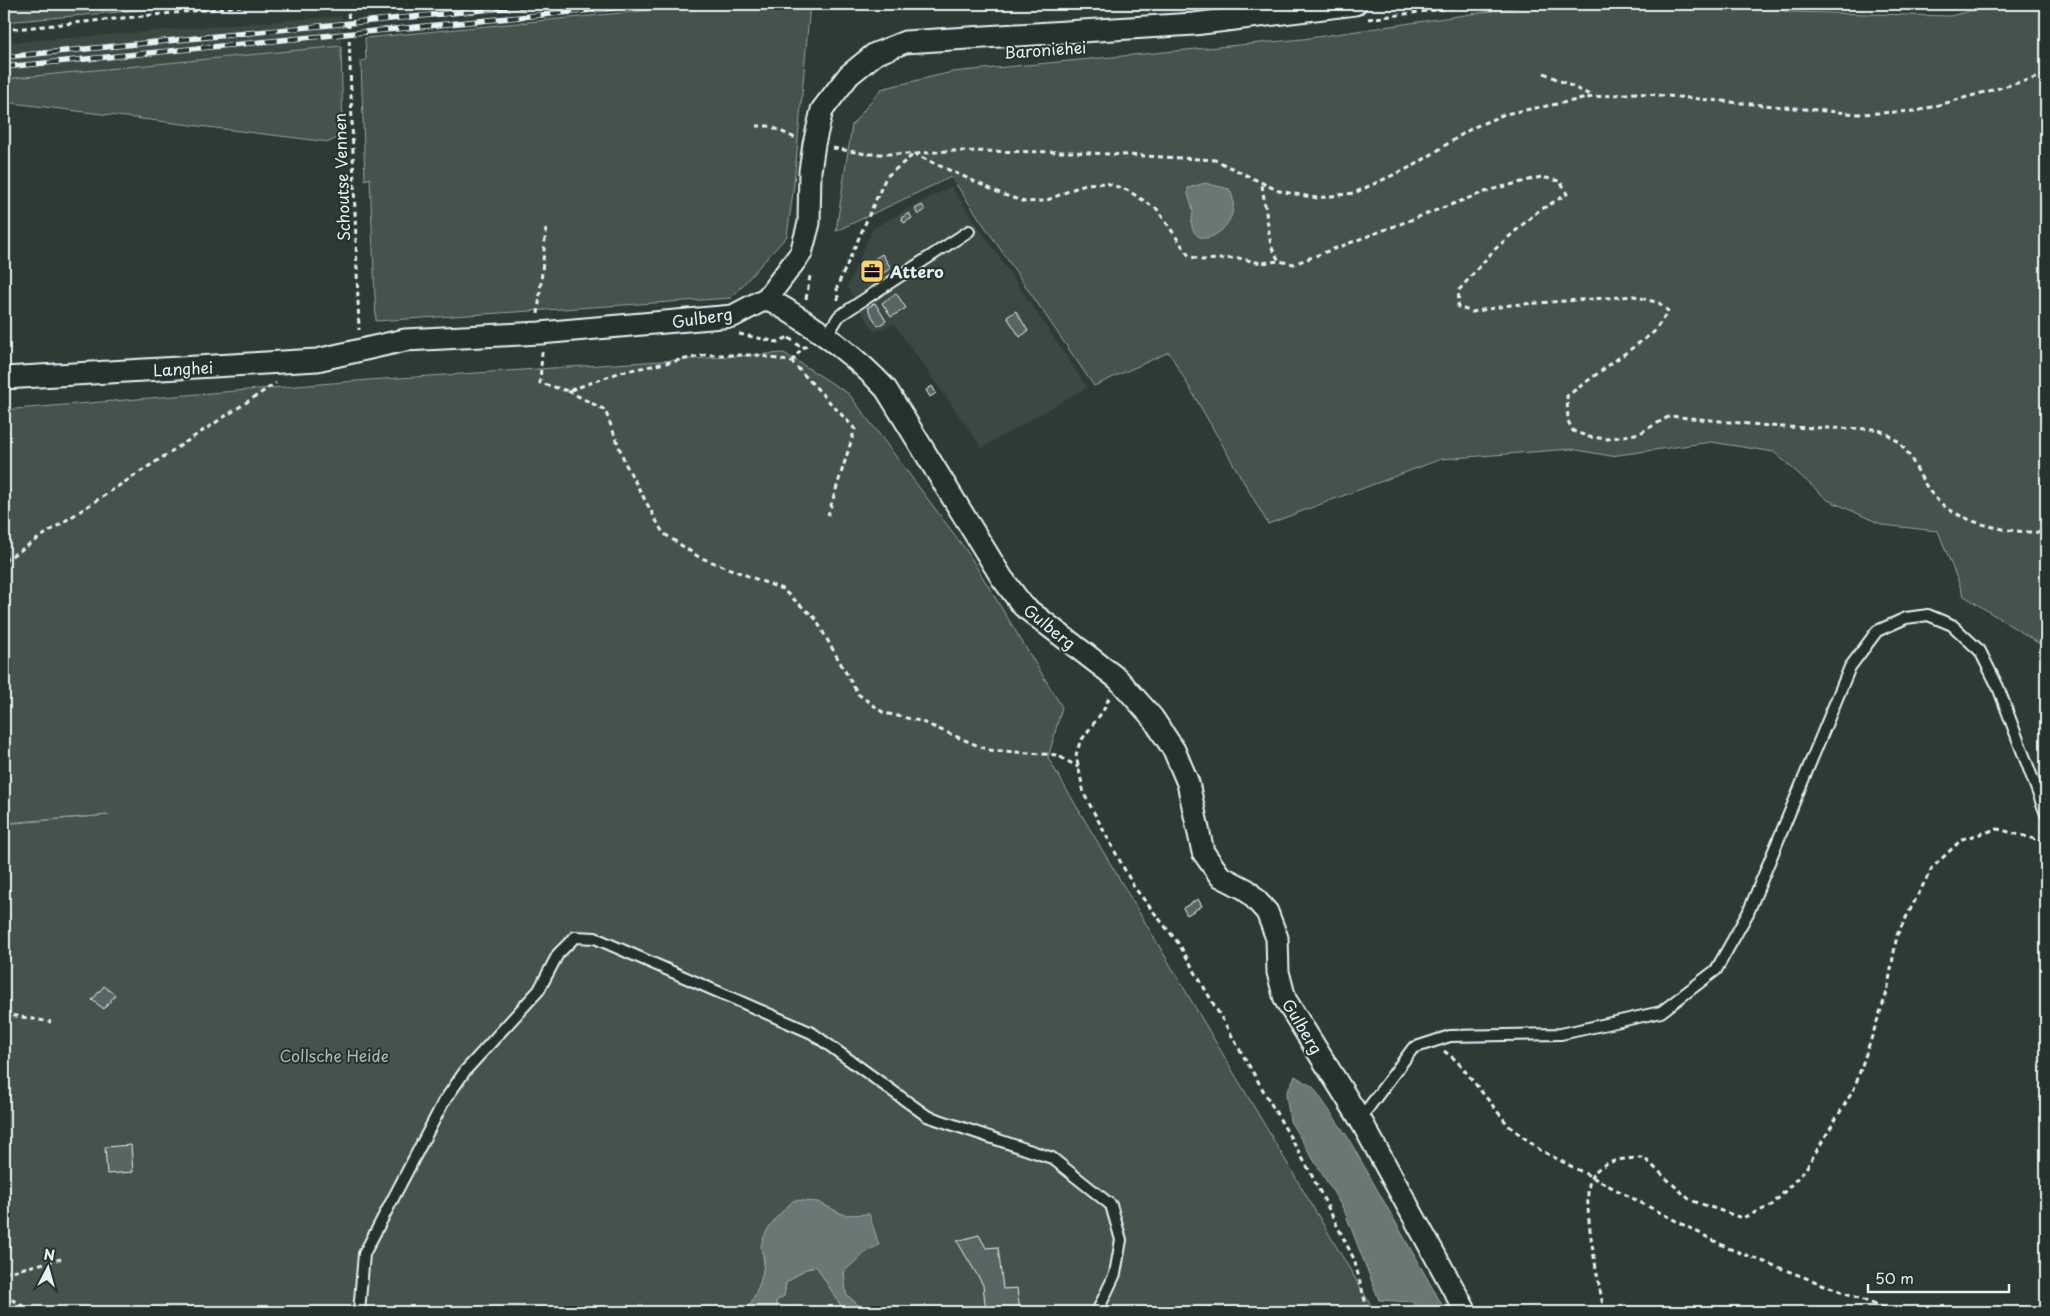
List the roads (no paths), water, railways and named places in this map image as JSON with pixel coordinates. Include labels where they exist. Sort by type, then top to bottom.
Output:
[{"type":"street","name":"Baroniehei","points":[[767,298],[801,253],[809,223],[810,171],[827,147],[822,110],[849,75],[875,54],[905,42],[1359,12]]},
{"type":"street","name":"Gulberg","points":[[360,349],[405,340],[540,333],[733,316],[767,298],[803,320],[868,370],[886,389],[1002,578],[1023,606],[1118,679],[1152,717],[1174,750],[1188,783],[1203,852],[1220,876],[1246,890],[1267,912],[1277,938],[1278,972],[1285,999],[1360,1118],[1466,1312]]},
{"type":"street","name":"Langhei","points":[[4,378],[317,360],[360,349]]},
{"type":"lane","points":[[826,337],[839,316],[969,231]]},
{"type":"lane","points":[[1360,1118],[1413,1048],[1450,1036],[1561,1034],[1661,1012],[1716,970],[1748,913],[1850,667],[1877,631],[1906,618],[1928,615],[1952,625],[1980,651],[1998,687],[2046,814]]},
{"type":"lane","points":[[359,1312],[364,1254],[443,1103],[465,1071],[539,990],[558,954],[574,937],[595,938],[812,1033],[927,1116],[1052,1158],[1111,1205],[1121,1240],[1115,1274],[1097,1312]]},
{"type":"railway","points":[[4,57],[543,4]]},
{"type":"railway","points":[[4,67],[654,4]]},
{"type":"place","name":"Attero","points":[[872,271]]},
{"type":"park label","name":"Collsche Heide","points":[[334,1055]]}]
